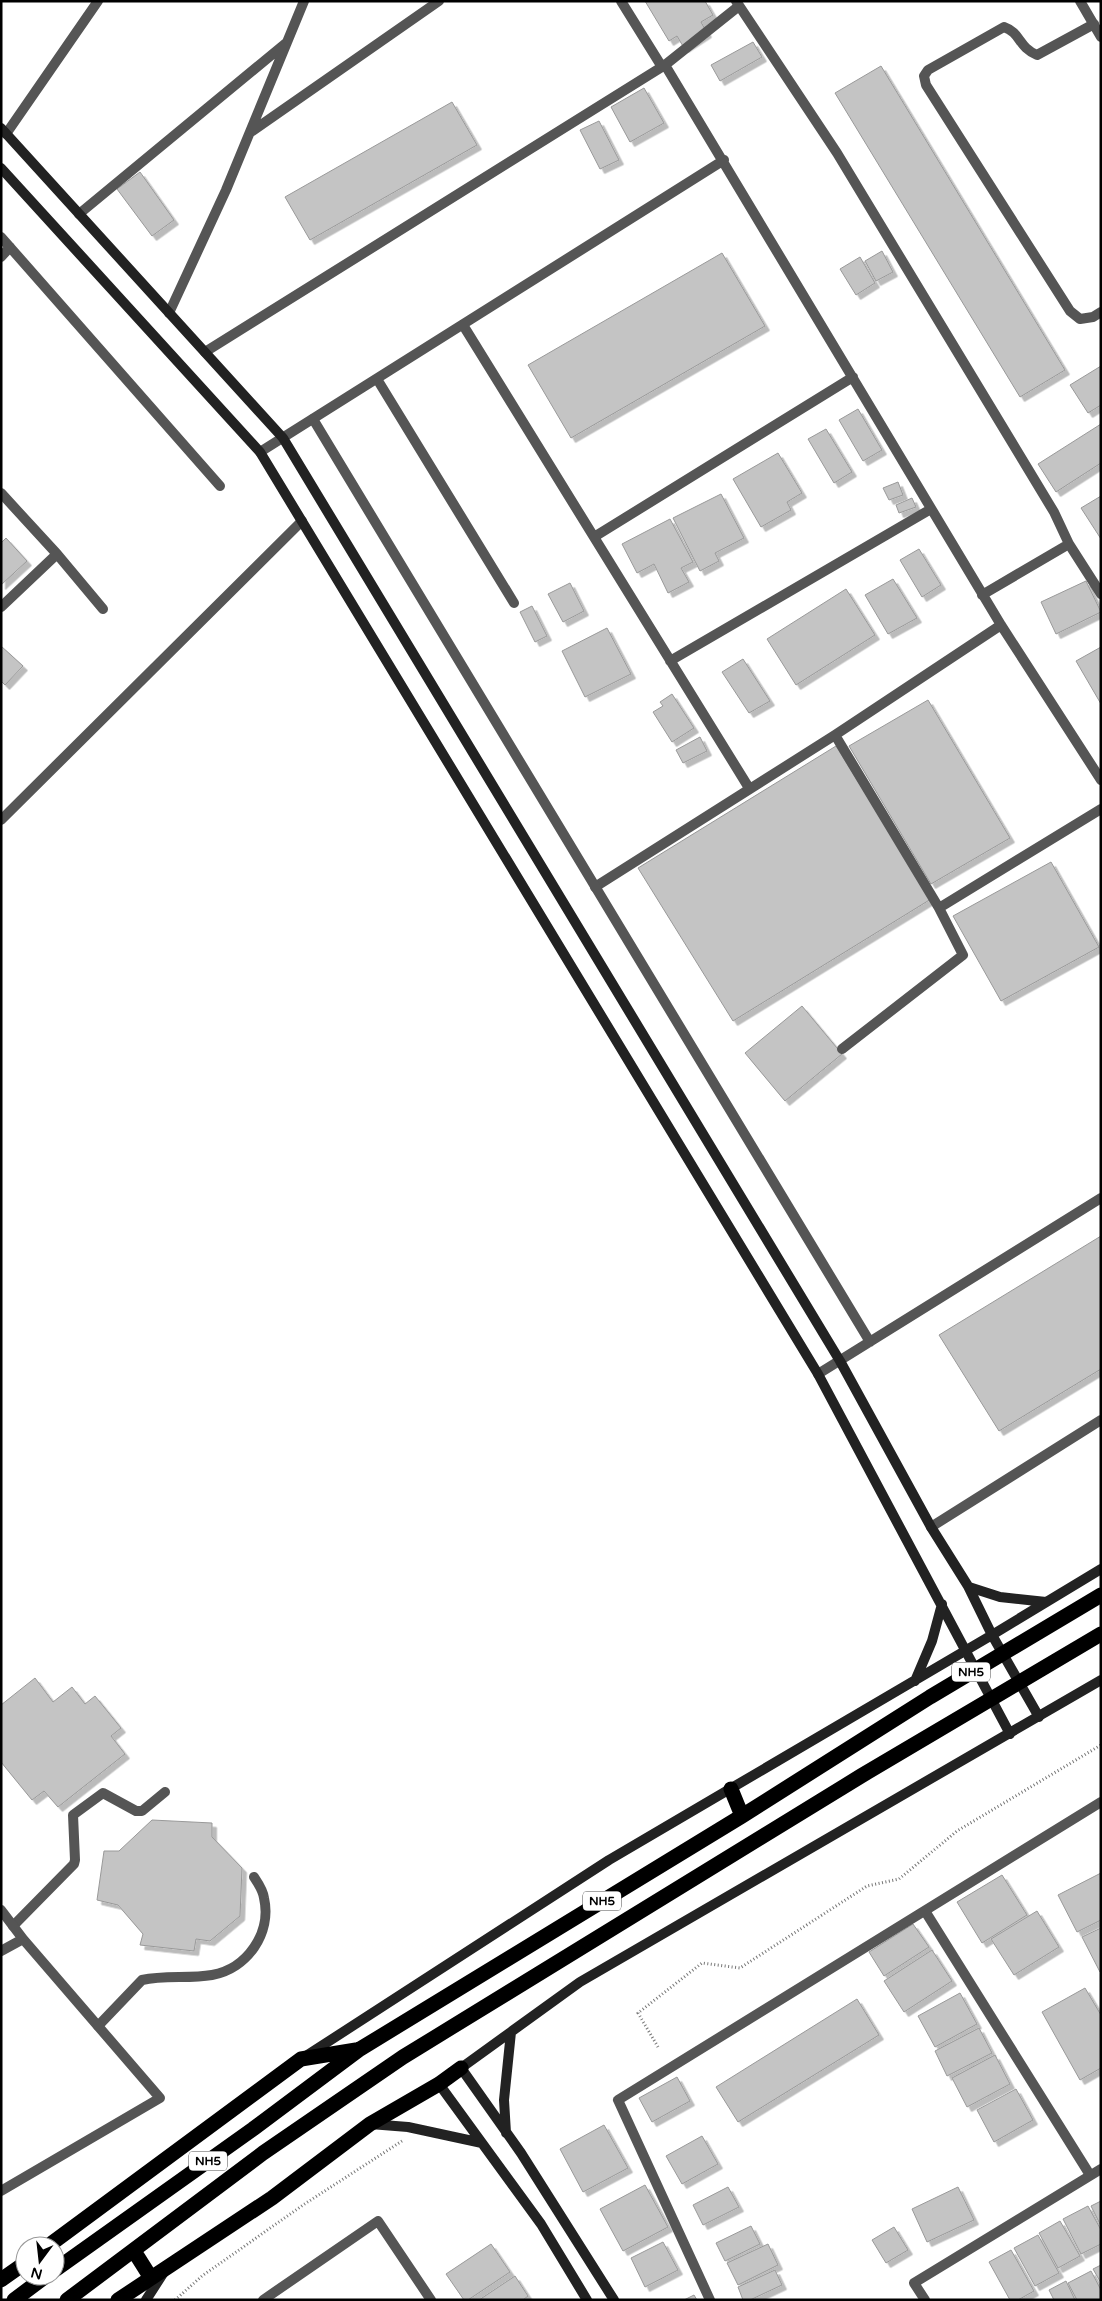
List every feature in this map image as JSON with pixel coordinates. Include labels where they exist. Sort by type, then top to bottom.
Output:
[{"type":"highway","name":"NH5","points":[[65,2263],[245,2135],[360,2049],[742,1816],[843,1751],[1101,1595]]},
{"type":"highway","name":"NH5","points":[[67,2300],[263,2153],[403,2057],[862,1776],[1101,1634]]},
{"type":"highway","points":[[731,1789],[742,1816]]},
{"type":"highway","points":[[62,2236],[301,2059],[360,2049]]},
{"type":"highway","points":[[118,2300],[272,2198],[370,2124],[439,2084],[461,2068]]},
{"type":"highway","points":[[134,2251],[151,2278]]},
{"type":"highway","points":[[1,2280],[15,2270]]},
{"type":"highway","points":[[14,2300],[33,2286]]},
{"type":"street","points":[[98,1],[4,131],[283,438],[840,1361],[931,1527],[969,1587],[992,1635],[1039,1717]]},
{"type":"street","points":[[169,313],[226,190],[304,1]]},
{"type":"street","points":[[250,133],[439,1]]},
{"type":"street","points":[[622,1],[724,160],[1000,625],[1101,780]]},
{"type":"street","points":[[1080,1],[1101,37]]},
{"type":"street","points":[[205,352],[664,66],[738,4],[837,154],[1054,512],[1069,544],[1101,594]]},
{"type":"street","points":[[1094,24],[1037,55],[1026,51],[1012,30],[1004,27],[995,30],[928,70],[924,76],[926,85],[1070,311],[1080,318],[1093,317],[1101,312]]},
{"type":"street","points":[[79,214],[288,41]]},
{"type":"street","points":[[260,452],[724,160]]},
{"type":"street","points":[[1,168],[260,452],[818,1374],[1010,1734]]},
{"type":"street","points":[[1,237],[220,486]]},
{"type":"street","points":[[1,257],[10,247]]},
{"type":"street","points":[[463,325],[749,788]]},
{"type":"street","points":[[594,537],[853,377]]},
{"type":"street","points":[[377,379],[514,603]]},
{"type":"street","points":[[313,419],[870,1342]]},
{"type":"street","points":[[1,493],[57,554],[103,609]]},
{"type":"street","points":[[670,661],[931,509]]},
{"type":"street","points":[[1,820],[302,521]]},
{"type":"street","points":[[982,595],[1069,544]]},
{"type":"street","points":[[1,607],[57,554]]},
{"type":"street","points":[[595,887],[835,735],[1000,625]]},
{"type":"street","points":[[835,735],[939,908],[963,954],[842,1049]]},
{"type":"street","points":[[939,908],[1101,809]]},
{"type":"street","points":[[818,1374],[1101,1198]]},
{"type":"street","points":[[931,1527],[1101,1420]]},
{"type":"street","points":[[301,2059],[609,1860],[992,1635],[1101,1568]]},
{"type":"street","points":[[969,1587],[1000,1597],[1046,1602]]},
{"type":"street","points":[[914,1681],[932,1641],[942,1604]]},
{"type":"street","points":[[614,2300],[461,2068],[580,1982],[1101,1680]]},
{"type":"street","points":[[13,1926],[74,1864],[76,1860],[72,1819],[75,1812],[103,1793],[142,1811],[165,1792]]},
{"type":"street","points":[[710,2300],[618,2100],[1101,1802]]},
{"type":"street","points":[[98,2026],[142,1980],[211,1975],[228,1971],[242,1962],[265,1929],[264,1896],[254,1877]]},
{"type":"street","points":[[1,1910],[23,1939],[160,2098],[1,2190]]},
{"type":"street","points":[[925,1911],[1090,2176]]},
{"type":"street","points":[[1,1951],[23,1939]]},
{"type":"street","points":[[506,2134],[504,2100],[511,2032]]},
{"type":"street","points":[[439,2084],[541,2224],[587,2300]]},
{"type":"street","points":[[370,2124],[408,2127],[482,2144]]},
{"type":"street","points":[[925,2300],[914,2283],[1101,2169]]},
{"type":"street","points":[[263,2300],[378,2221],[431,2300]]},
{"type":"street","points":[[146,2300],[167,2267]]},
{"type":"path","points":[[658,2047],[638,2013],[702,1963],[740,1968],[867,1886],[899,1879],[957,1831],[1101,1745]]},
{"type":"path","points":[[175,2300],[202,2276],[303,2205],[409,2136]]},
{"type":"building","points":[[645,1],[705,1],[713,15],[701,22],[707,33],[684,48],[677,36],[669,41]]},
{"type":"building","points":[[753,42],[762,57],[720,81],[711,65]]},
{"type":"building","points":[[881,66],[1065,370],[1020,397],[835,93]]},
{"type":"building","points":[[644,88],[664,123],[630,142],[611,107]]},
{"type":"building","points":[[452,102],[477,145],[310,240],[285,197]]},
{"type":"building","points":[[599,121],[619,160],[600,169],[580,130]]},
{"type":"building","points":[[140,172],[174,220],[152,236],[117,189]]},
{"type":"building","points":[[882,251],[893,272],[876,281],[865,261]]},
{"type":"building","points":[[722,253],[765,326],[571,438],[528,365]]},
{"type":"building","points":[[860,257],[875,283],[856,295],[840,269]]},
{"type":"building","points":[[1101,366],[1101,405],[1088,413],[1070,385]]},
{"type":"building","points":[[858,409],[882,450],[863,461],[839,420]]},
{"type":"building","points":[[1101,424],[1101,463],[1056,492],[1038,464]]},
{"type":"building","points":[[826,429],[852,472],[834,483],[808,439]]},
{"type":"building","points":[[778,453],[802,493],[787,502],[791,510],[761,527],[733,479]]},
{"type":"building","points":[[898,482],[903,495],[889,500],[883,488]]},
{"type":"building","points":[[721,494],[744,538],[715,553],[719,561],[700,571],[673,518]]},
{"type":"building","points":[[1101,496],[1101,539],[1081,508]]},
{"type":"building","points":[[912,498],[916,507],[899,513],[896,505]]},
{"type":"building","points":[[670,519],[693,562],[681,568],[689,582],[668,593],[654,564],[637,573],[622,544]]},
{"type":"building","points":[[6,538],[27,561],[1,585],[1,543]]},
{"type":"building","points":[[919,549],[941,585],[922,597],[900,560]]},
{"type":"building","points":[[893,579],[917,618],[888,634],[865,595]]},
{"type":"building","points":[[1086,581],[1101,612],[1056,634],[1041,602]]},
{"type":"building","points":[[570,583],[584,611],[563,622],[548,594]]},
{"type":"building","points":[[846,589],[875,635],[796,685],[767,639]]},
{"type":"building","points":[[532,606],[547,636],[535,642],[520,612]]},
{"type":"building","points":[[607,628],[631,674],[585,697],[562,651]]},
{"type":"building","points":[[1,646],[23,666],[5,685],[1,681]]},
{"type":"building","points":[[1101,647],[1101,704],[1076,661]]},
{"type":"building","points":[[743,659],[770,701],[749,713],[722,672]]},
{"type":"building","points":[[672,694],[694,728],[672,742],[653,712],[663,706],[660,702]]},
{"type":"building","points":[[928,700],[1010,838],[931,884],[849,746]]},
{"type":"building","points":[[700,737],[707,751],[683,763],[676,750]]},
{"type":"building","points":[[836,746],[931,899],[733,1021],[638,868]]},
{"type":"building","points":[[1051,862],[1099,947],[1001,1001],[953,916]]},
{"type":"building","points":[[802,1006],[842,1054],[785,1101],[745,1053]]},
{"type":"building","points":[[1101,1236],[1101,1369],[999,1431],[939,1335]]},
{"type":"building","points":[[35,1678],[53,1702],[72,1687],[85,1704],[95,1696],[121,1728],[111,1736],[125,1754],[58,1807],[44,1791],[32,1800],[1,1762],[1,1705]]},
{"type":"building","points":[[152,1820],[212,1823],[212,1837],[242,1868],[240,1916],[210,1941],[196,1939],[194,1951],[140,1945],[143,1934],[118,1905],[97,1900],[104,1851],[119,1851]]},
{"type":"building","points":[[1101,1873],[1101,1920],[1077,1932],[1058,1895]]},
{"type":"building","points":[[1002,1875],[1027,1915],[982,1943],[957,1902]]},
{"type":"building","points":[[1037,1911],[1059,1947],[1014,1975],[991,1939]]},
{"type":"building","points":[[913,1924],[929,1947],[884,1976],[869,1952]]},
{"type":"building","points":[[1101,1928],[1101,1971],[1100,1972],[1082,1937]]},
{"type":"building","points":[[932,1950],[952,1981],[904,2012],[884,1981]]},
{"type":"building","points":[[1085,1988],[1101,2015],[1101,2068],[1080,2080],[1042,2012]]},
{"type":"building","points":[[960,1993],[977,2024],[935,2047],[918,2016]]},
{"type":"building","points":[[857,1999],[879,2035],[738,2122],[716,2087]]},
{"type":"building","points":[[979,2028],[992,2053],[947,2076],[935,2051]]},
{"type":"building","points":[[995,2055],[1010,2084],[967,2107],[952,2078]]},
{"type":"building","points":[[677,2077],[690,2101],[652,2122],[639,2098]]},
{"type":"building","points":[[1016,2089],[1033,2120],[994,2142],[977,2110]]},
{"type":"building","points":[[604,2125],[628,2168],[583,2192],[560,2149]]},
{"type":"building","points":[[702,2136],[718,2164],[682,2184],[666,2156]]},
{"type":"building","points":[[645,2185],[668,2227],[623,2251],[600,2209]]},
{"type":"building","points":[[728,2187],[739,2207],[703,2225],[693,2205]]},
{"type":"building","points":[[958,2187],[974,2220],[927,2242],[912,2209]]},
{"type":"building","points":[[1101,2201],[1101,2226],[1091,2206]]},
{"type":"building","points":[[1088,2206],[1101,2230],[1101,2244],[1081,2254],[1063,2219]]},
{"type":"building","points":[[1060,2221],[1080,2256],[1058,2268],[1039,2233]]},
{"type":"building","points":[[751,2226],[760,2244],[725,2261],[716,2243]]},
{"type":"building","points":[[894,2227],[908,2250],[886,2263],[872,2240]]},
{"type":"building","points":[[1038,2235],[1059,2273],[1035,2286],[1014,2248]]},
{"type":"building","points":[[663,2242],[678,2270],[645,2287],[631,2258]]},
{"type":"building","points":[[491,2244],[510,2272],[468,2300],[464,2300],[446,2274]]},
{"type":"building","points":[[768,2244],[778,2265],[738,2285],[727,2263]]},
{"type":"building","points":[[1011,2250],[1034,2291],[1018,2300],[1010,2300],[989,2262]]},
{"type":"building","points":[[1101,2265],[1101,2283],[1093,2269]]},
{"type":"building","points":[[775,2270],[782,2285],[750,2300],[743,2300],[738,2287]]},
{"type":"building","points":[[1091,2271],[1101,2290],[1101,2300],[1077,2300],[1068,2283]]},
{"type":"building","points":[[515,2276],[528,2296],[523,2300],[479,2300]]},
{"type":"building","points":[[1066,2281],[1075,2300],[1054,2300],[1049,2290]]},
{"type":"building","points":[[694,2295],[697,2300],[684,2300]]}]
